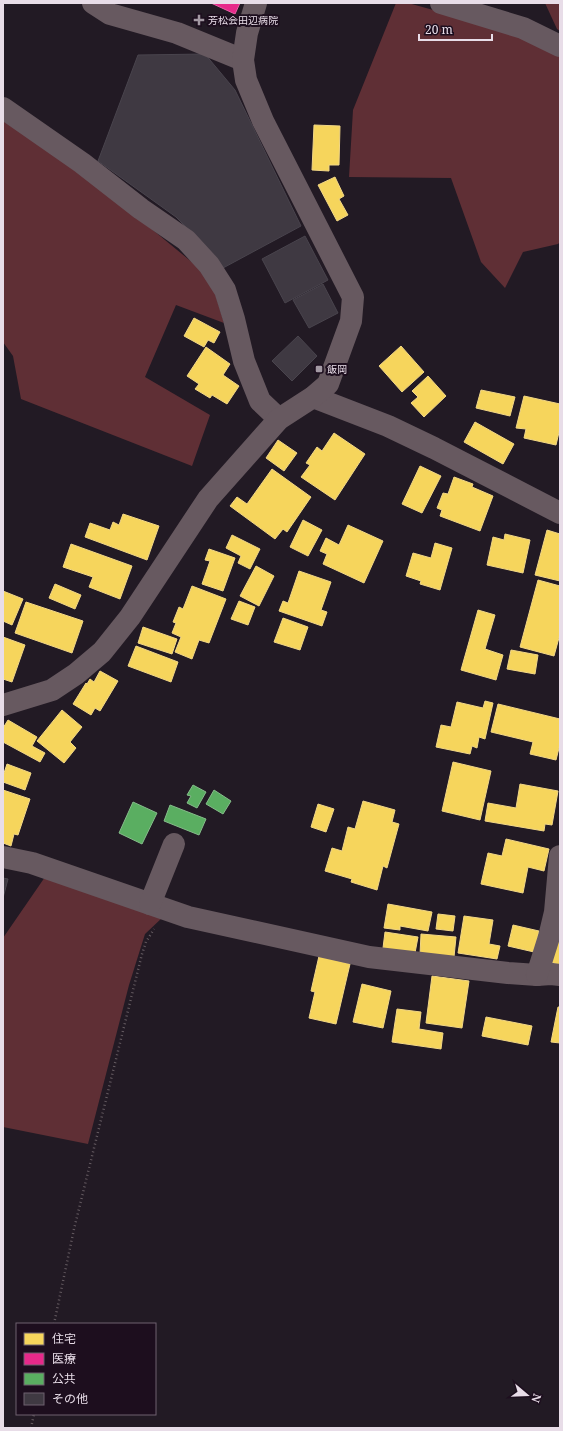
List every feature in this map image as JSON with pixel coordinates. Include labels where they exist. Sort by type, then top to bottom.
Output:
[{"type":"street","points":[[93,3],[110,14],[178,33],[243,60]]},
{"type":"street","points":[[3,704],[52,690],[76,674],[102,652],[130,617],[208,499],[278,419],[313,397],[328,384],[351,321],[353,297],[262,121],[246,80],[243,60],[247,33],[256,3]]},
{"type":"street","points":[[440,3],[523,28],[560,46]]},
{"type":"street","points":[[3,108],[82,163],[141,209],[186,240],[209,265],[225,290],[244,361],[260,401],[278,419]]},
{"type":"street","points":[[313,397],[388,426],[560,513]]},
{"type":"street","points":[[150,904],[174,844]]},
{"type":"street","points":[[538,975],[549,937],[554,912],[560,856]]},
{"type":"street","points":[[3,857],[32,863],[188,917],[369,958],[538,975],[560,975]]},
{"type":"path","points":[[54,1323],[74,1229],[146,942],[152,932],[159,925],[188,917]]},
{"type":"path","points":[[31,1428],[34,1415]]},
{"type":"shaded area","points":[[396,3],[408,3],[509,31],[560,56],[560,242],[558,244],[523,252],[505,288],[481,262],[451,178],[349,177],[353,110]]},
{"type":"shaded area","points":[[545,3],[560,3],[560,31],[557,29]]},
{"type":"shaded area","points":[[3,118],[103,189],[199,268],[215,293],[224,323],[176,305],[145,377],[210,415],[192,466],[21,399],[13,356],[3,342]]},
{"type":"shaded area","points":[[45,877],[163,917],[145,934],[129,985],[88,1144],[3,1127],[3,938]]},
{"type":"building: 住宅","points":[[314,125],[340,126],[339,165],[329,165],[329,171],[312,170]]},
{"type":"building: 住宅","points":[[335,177],[344,196],[339,199],[348,215],[337,221],[318,185]]},
{"type":"building: 住宅","points":[[194,318],[220,332],[214,343],[208,340],[204,347],[184,336]]},
{"type":"building: 住宅","points":[[401,346],[424,372],[402,392],[379,366]]},
{"type":"building: 住宅","points":[[206,347],[230,364],[223,375],[239,386],[227,404],[212,395],[210,398],[195,389],[199,384],[187,376]]},
{"type":"building: 住宅","points":[[428,376],[446,396],[424,417],[411,403],[418,397],[412,391]]},
{"type":"building: 住宅","points":[[481,390],[515,397],[510,416],[476,408]]},
{"type":"building: 住宅","points":[[524,396],[560,404],[560,428],[556,445],[524,438],[526,429],[516,428]]},
{"type":"building: 住宅","points":[[475,422],[514,444],[503,464],[464,442]]},
{"type":"building: 住宅","points":[[334,433],[365,454],[335,500],[301,477],[310,465],[306,463],[317,447],[322,451]]},
{"type":"building: 住宅","points":[[278,440],[297,453],[284,471],[266,458]]},
{"type":"building: 住宅","points":[[420,466],[441,476],[422,513],[402,504]]},
{"type":"building: 住宅","points":[[272,469],[311,497],[287,532],[283,529],[275,539],[230,506],[237,497],[247,504]]},
{"type":"building: 住宅","points":[[454,477],[473,484],[472,487],[493,496],[480,531],[440,516],[442,510],[437,508],[443,493],[448,494]]},
{"type":"building: 住宅","points":[[123,514],[159,526],[147,560],[85,537],[90,523],[110,530],[113,522],[119,525]]},
{"type":"building: 住宅","points":[[303,520],[322,530],[308,556],[290,547]]},
{"type":"building: 住宅","points":[[348,525],[383,541],[364,583],[323,564],[327,554],[320,551],[326,538],[339,545]]},
{"type":"building: 住宅","points":[[547,530],[560,534],[560,581],[535,575]]},
{"type":"building: 住宅","points":[[505,534],[530,540],[523,573],[487,565],[493,537],[504,540]]},
{"type":"building: 住宅","points":[[232,535],[260,549],[250,569],[238,563],[241,556],[226,548]]},
{"type":"building: 住宅","points":[[435,543],[452,548],[440,590],[420,584],[421,581],[406,576],[413,553],[431,558]]},
{"type":"building: 住宅","points":[[71,544],[132,566],[120,599],[89,587],[93,577],[63,567]]},
{"type":"building: 住宅","points":[[209,549],[235,558],[223,591],[202,584],[210,561],[205,560]]},
{"type":"building: 住宅","points":[[256,566],[274,576],[259,606],[240,596]]},
{"type":"building: 住宅","points":[[299,571],[331,582],[321,610],[327,612],[322,626],[279,611],[283,601],[288,603]]},
{"type":"building: 住宅","points":[[538,580],[560,586],[560,634],[554,656],[520,647]]},
{"type":"building: 住宅","points":[[55,584],[81,595],[75,609],[49,598]]},
{"type":"building: 住宅","points":[[192,586],[226,599],[209,643],[199,640],[192,659],[175,652],[181,637],[172,633],[176,623],[173,622],[179,607],[183,609]]},
{"type":"building: 住宅","points":[[3,591],[23,599],[12,625],[3,621]]},
{"type":"building: 住宅","points":[[239,601],[255,607],[248,625],[231,619]]},
{"type":"building: 住宅","points":[[26,602],[83,621],[72,653],[15,633]]},
{"type":"building: 住宅","points":[[478,610],[495,615],[485,649],[503,655],[496,680],[461,670]]},
{"type":"building: 住宅","points":[[283,618],[308,627],[300,650],[274,642]]},
{"type":"building: 住宅","points":[[143,627],[177,639],[172,654],[138,643]]},
{"type":"building: 住宅","points":[[3,637],[25,645],[12,682],[3,679]]},
{"type":"building: 住宅","points":[[136,646],[178,662],[171,682],[128,666]]},
{"type":"building: 住宅","points":[[511,650],[538,655],[535,674],[507,669]]},
{"type":"building: 住宅","points":[[100,671],[118,681],[100,711],[95,708],[91,715],[73,704],[86,683],[87,684],[90,679],[94,682]]},
{"type":"building: 住宅","points":[[485,701],[493,703],[485,739],[479,737],[477,748],[472,746],[470,754],[436,747],[441,725],[451,727],[457,702],[483,708]]},
{"type":"building: 住宅","points":[[498,704],[560,719],[560,744],[556,760],[530,754],[533,742],[491,732]]},
{"type":"building: 住宅","points":[[62,710],[82,727],[70,742],[76,748],[64,763],[37,741]]},
{"type":"building: 住宅","points":[[8,720],[37,737],[32,746],[45,753],[40,762],[3,742],[3,728]]},
{"type":"building: 住宅","points":[[453,762],[491,771],[480,820],[442,811]]},
{"type":"building: 住宅","points":[[7,764],[31,773],[25,790],[3,782],[3,776]]},
{"type":"building: 住宅","points":[[520,784],[558,791],[552,825],[545,824],[544,831],[485,821],[488,803],[516,808]]},
{"type":"building: 住宅","points":[[3,790],[30,799],[18,835],[14,834],[11,846],[3,843]]},
{"type":"building: 住宅","points":[[363,801],[395,810],[392,822],[399,824],[387,868],[383,866],[377,890],[351,882],[352,879],[325,871],[332,848],[342,851],[348,827],[355,829]]},
{"type":"building: 住宅","points":[[318,804],[334,809],[326,832],[311,827]]},
{"type":"building: 住宅","points":[[506,839],[549,849],[544,871],[528,867],[523,893],[481,884],[488,853],[502,856]]},
{"type":"building: 住宅","points":[[388,904],[432,912],[428,931],[400,926],[400,930],[384,928]]},
{"type":"building: 住宅","points":[[438,914],[455,916],[453,931],[436,929]]},
{"type":"building: 住宅","points":[[464,916],[493,920],[489,944],[500,946],[497,959],[458,953]]},
{"type":"building: 住宅","points":[[513,925],[539,931],[534,952],[508,946]]},
{"type":"building: 住宅","points":[[385,932],[418,937],[415,953],[383,948]]},
{"type":"building: 住宅","points":[[421,934],[456,937],[454,957],[420,954]]},
{"type":"building: 住宅","points":[[556,940],[560,941],[560,965],[550,962]]},
{"type":"building: 住宅","points":[[319,956],[350,964],[336,1024],[309,1018],[315,992],[311,991]]},
{"type":"building: 住宅","points":[[432,976],[469,981],[462,1028],[426,1023]]},
{"type":"building: 住宅","points":[[362,984],[391,991],[383,1028],[353,1022]]},
{"type":"building: 住宅","points":[[558,1007],[560,1007],[560,1043],[551,1042]]},
{"type":"building: 住宅","points":[[397,1009],[421,1012],[419,1029],[443,1033],[441,1049],[392,1042]]},
{"type":"building: 住宅","points":[[486,1017],[532,1026],[528,1045],[482,1036]]},
{"type":"building: 医療","points":[[211,3],[240,3],[235,14]]},
{"type":"building: 公共","points":[[193,785],[206,792],[197,808],[187,803],[191,796],[187,795]]},
{"type":"building: 公共","points":[[214,790],[231,801],[223,814],[206,804]]},
{"type":"building: 公共","points":[[133,802],[157,813],[142,844],[119,833]]},
{"type":"building: 公共","points":[[170,805],[206,819],[199,835],[164,821]]},
{"type":"building: その他","points":[[205,54],[235,90],[301,226],[223,268],[202,243],[176,217],[98,161],[138,55]]},
{"type":"building: その他","points":[[305,236],[328,280],[285,303],[262,259]]},
{"type":"building: その他","points":[[323,284],[338,313],[309,328],[293,300]]},
{"type":"building: その他","points":[[298,336],[317,356],[292,381],[272,361]]},
{"type":"building: その他","points":[[3,878],[8,879],[3,898]]},
{"type":"place","name":"芳松会田辺病院","points":[[199,20]]},
{"type":"place","name":"飯岡","points":[[319,369]]}]
